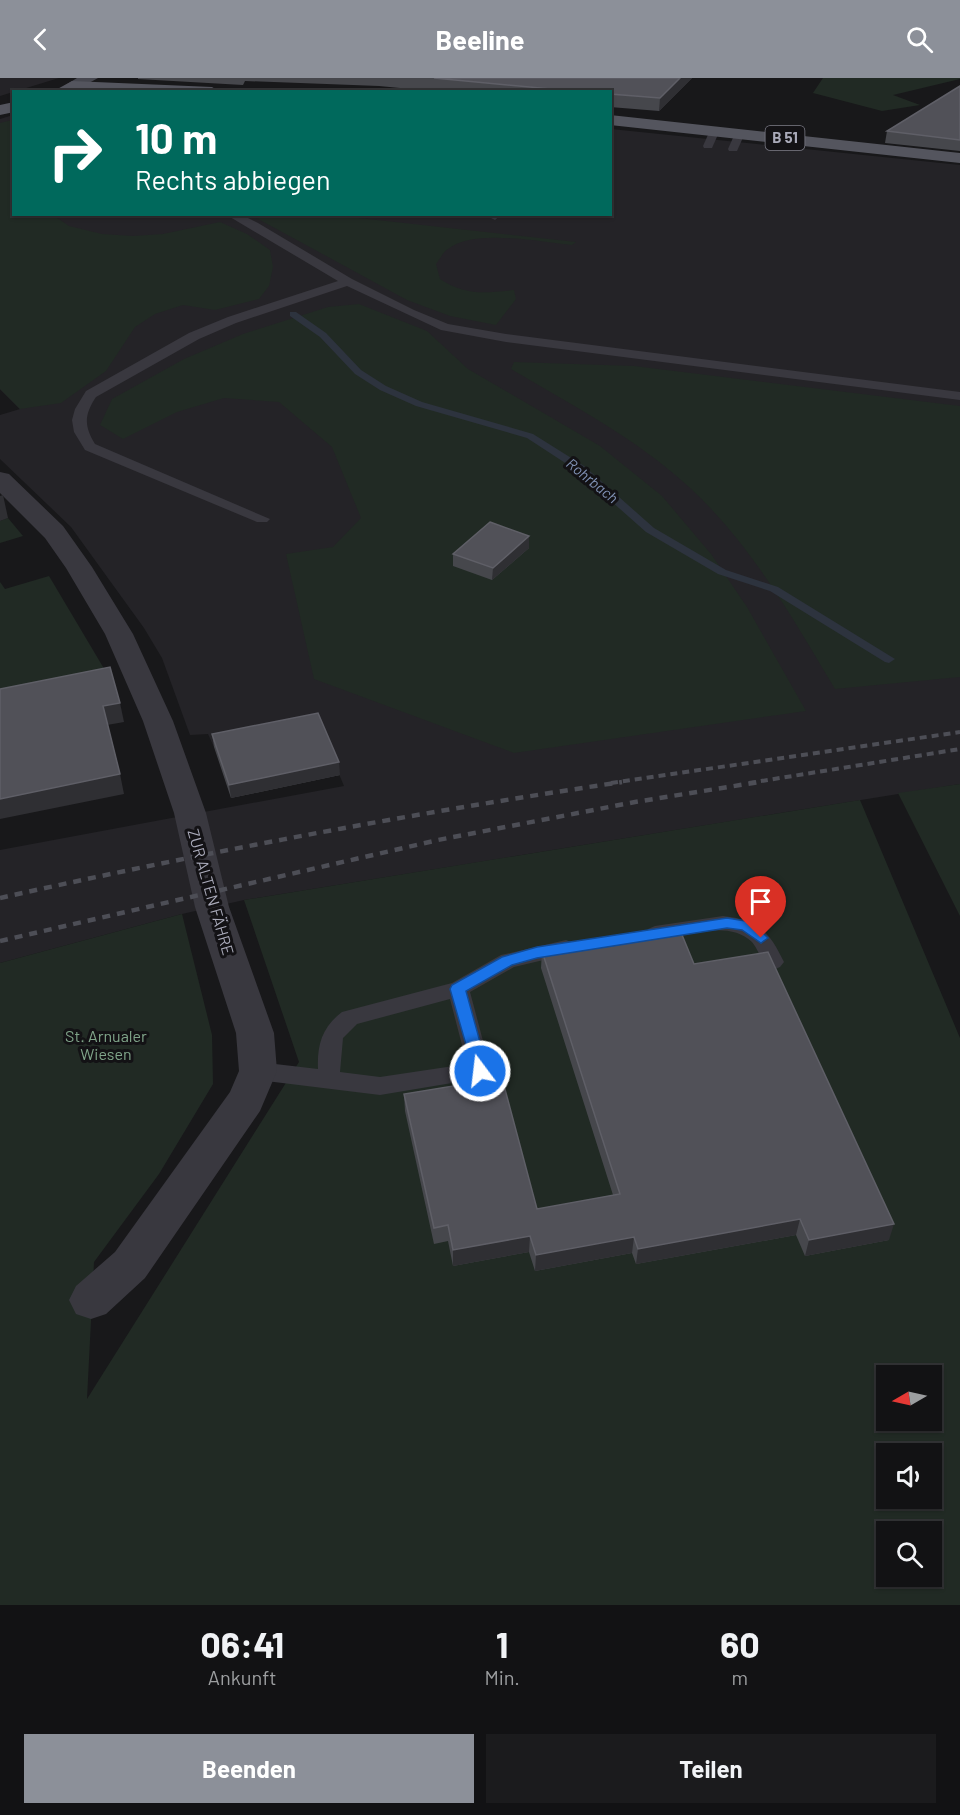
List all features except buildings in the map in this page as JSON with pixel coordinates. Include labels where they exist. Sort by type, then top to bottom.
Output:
[{"type":"main road","points":[[70,90],[90,78]]},
{"type":"main road","points":[[109,78],[126,88]]},
{"type":"main road","points":[[70,90],[126,88],[169,90]]},
{"type":"main road","name":"B 51","points":[[612,120],[736,141],[960,158]]},
{"type":"street","name":"ZUR ALTEN FÄHRE","points":[[0,479],[54,532],[114,625],[136,671],[158,721],[190,813],[212,907],[255,1033],[258,1071],[246,1100],[129,1265],[91,1300]]},
{"type":"lane","points":[[234,216],[254,225],[348,282],[445,327],[506,338],[960,396]]},
{"type":"lane","points":[[262,519],[90,447],[78,427],[79,410],[91,394],[194,336],[232,320],[348,282]]},
{"type":"lane","points":[[632,938],[727,923],[747,926],[761,938],[773,962]]},
{"type":"lane","points":[[329,1080],[329,1044],[337,1026],[351,1017],[458,989],[508,960],[585,945]]},
{"type":"lane","points":[[258,1071],[380,1086],[480,1071],[458,989]]},
{"type":"shaded area","points":[[0,78],[59,78],[20,90],[12,90],[12,92],[0,96]]},
{"type":"shaded area","points":[[12,115],[12,216],[612,216],[612,129],[960,165],[960,784],[244,900],[182,914],[0,963],[0,850],[344,786],[319,726],[214,747],[208,734],[190,735],[162,658],[144,628],[71,527],[0,459],[0,415],[20,409],[0,389],[0,119]]},
{"type":"green space","points":[[823,78],[960,79],[893,95],[920,105],[882,111],[813,93]]},
{"type":"green space","points":[[12,120],[12,216],[54,216],[69,226],[102,234],[133,236],[163,234],[220,222],[247,234],[270,250],[273,267],[269,286],[259,299],[215,310],[183,305],[155,314],[135,327],[106,371],[61,403],[20,409],[0,389],[0,123]]},
{"type":"green space","points":[[253,216],[341,216],[576,242],[572,245],[526,239],[474,239],[459,243],[445,252],[436,264],[440,279],[449,284],[475,292],[514,290],[516,299],[496,325],[450,316],[407,300]]},
{"type":"green space","points":[[359,304],[427,331],[468,369],[600,446],[662,496],[711,554],[747,607],[806,711],[514,753],[314,679],[286,554],[333,547],[361,518],[332,447],[279,402],[224,398],[177,412],[123,439],[100,425],[112,399],[184,359],[243,334],[328,307]]},
{"type":"green space","points":[[514,362],[634,366],[960,406],[960,677],[835,689],[770,583],[711,509],[689,487],[648,453],[511,369]]},
{"type":"green space","points":[[8,518],[23,536],[0,543],[0,521]]},
{"type":"green space","points":[[49,576],[106,672],[0,693],[0,582],[5,589]]},
{"type":"green space","points":[[960,784],[960,916],[898,793]]},
{"type":"green space","name":"St. Arnualer Wiesen","points":[[860,800],[960,1038],[960,1605],[0,1605],[0,963],[182,914],[212,1035],[213,1084],[159,1174],[94,1262],[87,1399],[299,1062],[244,900]]},
{"type":"waterway","name":"Rohrbach","points":[[293,314],[323,335],[358,372],[383,388],[419,404],[530,436],[580,468],[650,530],[722,572],[774,589],[889,659]]},
{"type":"railway","points":[[611,783],[960,732]]},
{"type":"railway","points":[[749,783],[960,749]]},
{"type":"railway","points":[[0,898],[310,834],[622,782]]},
{"type":"railway","points":[[0,941],[438,840],[635,802],[759,782]]},
{"type":"route","points":[[480,1071],[458,989],[508,960],[537,953],[727,923],[747,926],[761,938]]}]
